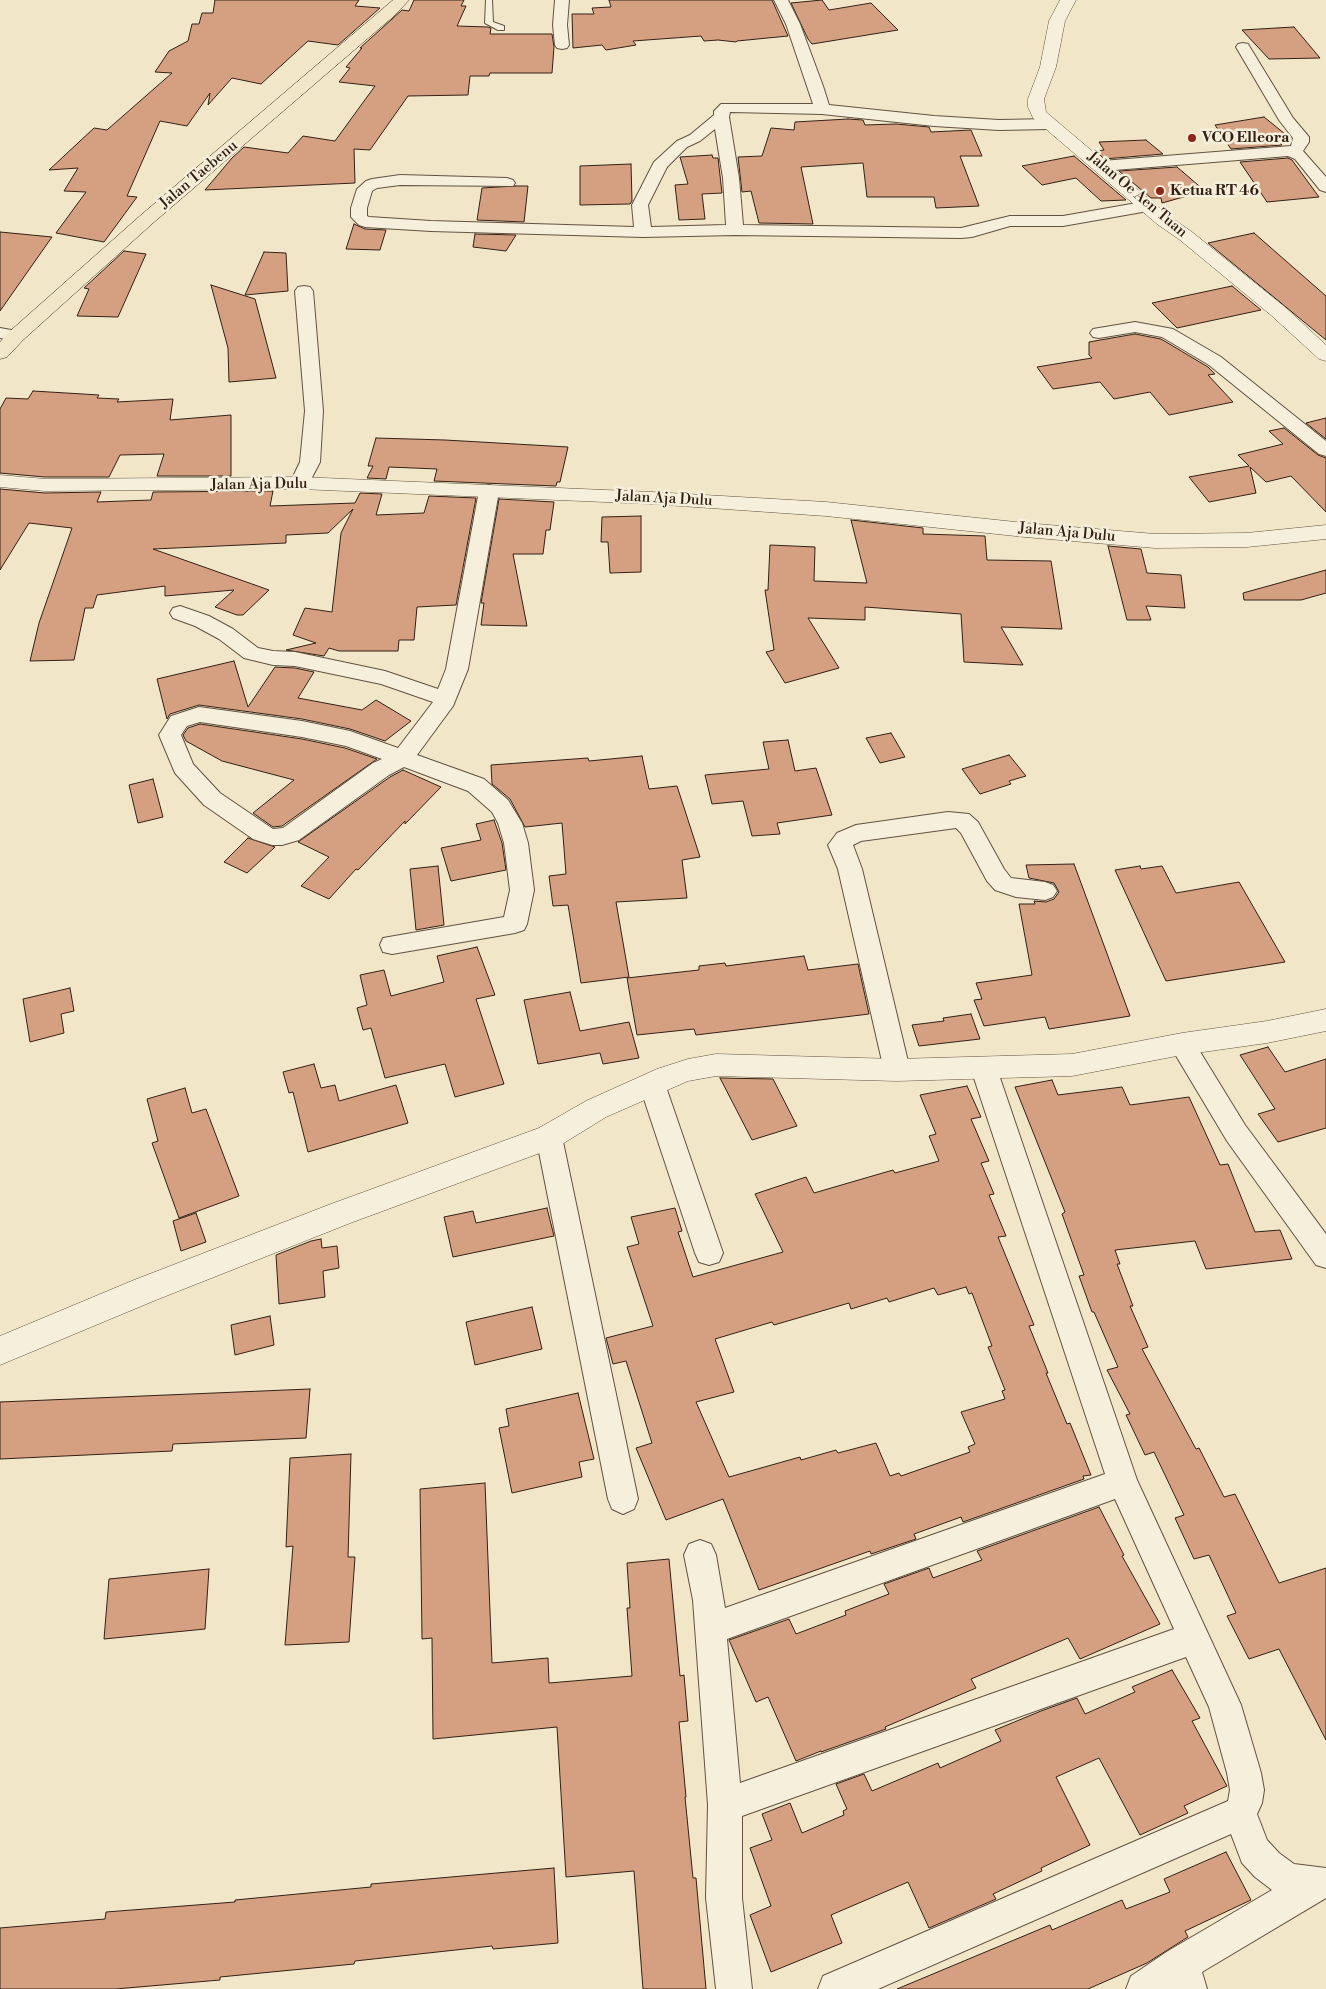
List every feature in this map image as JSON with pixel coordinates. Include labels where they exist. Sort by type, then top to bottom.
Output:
[{"type":"main road","name":"Jalan Taebenu","points":[[0,354],[8,334],[147,219],[390,12],[400,0]]},
{"type":"street","points":[[562,0],[560,25],[562,45]]},
{"type":"street","points":[[780,0],[793,24],[816,86],[822,108]]},
{"type":"street","name":"Jalan Oe Aen Tuan","points":[[1068,0],[1057,21],[1048,67],[1036,99],[1036,107],[1039,114],[1148,206],[1323,347]]},
{"type":"street","points":[[1243,47],[1287,120],[1300,137],[1301,142],[1295,152]]},
{"type":"street","points":[[735,230],[721,117],[722,111],[726,107],[822,108],[934,121],[999,125],[1050,124]]},
{"type":"street","points":[[643,232],[640,205],[660,165],[682,144],[695,138],[721,117]]},
{"type":"street","points":[[1102,166],[1275,150],[1295,152],[1301,156],[1326,187]]},
{"type":"street","points":[[507,183],[400,180],[372,184],[365,189],[359,208],[359,217],[366,222],[412,225],[643,232],[735,230],[961,233],[972,232],[1010,221],[1063,221],[1148,206]]},
{"type":"street","points":[[300,483],[310,462],[314,411],[304,291]]},
{"type":"street","points":[[1099,332],[1135,327],[1167,333],[1215,361],[1326,450]]},
{"type":"street","name":"Jalan Aja Dulu","points":[[0,482],[55,485],[300,483],[489,491],[826,509],[1024,530],[1155,540],[1247,540],[1326,532]]},
{"type":"street","points":[[392,945],[515,924],[522,890],[516,843],[510,823],[500,806],[476,785],[403,758],[350,739],[217,715],[199,714],[179,721],[170,735],[183,767],[212,799],[261,833],[272,838],[282,838],[291,834],[381,769],[403,758],[446,699],[457,669],[489,491]]},
{"type":"street","points":[[180,614],[202,621],[226,634],[251,653],[273,658],[304,661],[385,678],[446,699]]},
{"type":"street","points":[[897,1070],[850,869],[840,844],[845,838],[856,833],[948,820],[961,820],[970,828],[995,875],[1003,884],[1016,888],[1045,891]]},
{"type":"street","points":[[0,1350],[163,1282],[548,1137],[596,1109],[667,1077],[688,1070],[716,1065],[897,1070],[1072,1065],[1182,1044],[1267,1032],[1326,1020]]},
{"type":"street","points":[[1182,1044],[1236,1133],[1326,1256]]},
{"type":"street","points":[[836,1989],[1240,1813],[1245,1803],[1247,1790],[1244,1773],[1225,1705],[1123,1482],[984,1069]]},
{"type":"street","points":[[652,1084],[709,1253]]},
{"type":"street","points":[[548,1137],[623,1499]]},
{"type":"street","points":[[710,1629],[1123,1482]]},
{"type":"street","points":[[700,1555],[709,1600],[725,1806],[724,1898],[734,1989]]},
{"type":"street","points":[[725,1806],[1194,1638]]},
{"type":"street","points":[[1240,1813],[1254,1851],[1267,1865],[1287,1880],[1320,1884]]},
{"type":"street","points":[[1144,1989],[1185,1977],[1320,1884]]},
{"type":"lane","points":[[488,0],[489,23],[501,28]]},
{"type":"building","points":[[215,0],[359,0],[355,6],[380,8],[338,45],[308,41],[261,84],[232,78],[208,105],[210,93],[187,126],[160,121],[127,196],[137,197],[104,242],[56,233],[86,192],[64,191],[78,168],[49,170],[94,128],[107,130],[172,73],[155,72],[169,51],[188,41],[192,24],[199,24],[202,13],[213,13]]},
{"type":"building","points":[[414,0],[464,0],[461,6],[466,6],[457,26],[488,27],[491,28],[490,34],[552,34],[554,47],[552,73],[490,73],[489,76],[470,76],[468,95],[408,96],[370,150],[354,149],[355,183],[205,190],[244,147],[288,153],[303,136],[335,141],[375,86],[339,82],[350,68],[346,67],[362,48],[360,48],[402,10],[409,11]]},
{"type":"building","points":[[609,0],[772,0],[788,36],[736,42],[704,41],[701,36],[633,41],[636,45],[606,50],[602,45],[573,48],[572,14],[594,14],[592,8],[611,7]]},
{"type":"building","points":[[822,0],[829,10],[871,3],[898,30],[812,44],[791,3]]},
{"type":"building","points":[[1294,27],[1320,58],[1269,59],[1242,30]]},
{"type":"building","points":[[1264,117],[1290,138],[1278,140],[1282,145],[1231,149],[1215,125]]},
{"type":"building","points":[[863,120],[865,125],[896,124],[929,127],[931,132],[971,130],[982,156],[960,156],[979,206],[936,208],[934,197],[867,197],[863,163],[801,167],[813,224],[759,223],[751,191],[742,192],[738,157],[762,156],[771,128],[794,130],[795,122]]},
{"type":"building","points":[[1146,140],[1163,154],[1104,159],[1096,151],[1104,150],[1099,142]]},
{"type":"building","points":[[712,155],[713,158],[718,158],[722,193],[702,194],[705,219],[679,220],[675,185],[688,184],[680,157]]},
{"type":"building","points":[[1074,156],[1126,200],[1101,201],[1076,178],[1042,185],[1022,166]]},
{"type":"building","points":[[1288,158],[1292,160],[1319,197],[1267,202],[1240,162]]},
{"type":"building","points":[[631,164],[632,201],[630,204],[580,205],[580,166]]},
{"type":"building","points":[[1177,167],[1205,191],[1162,203],[1161,198],[1151,198],[1119,171]]},
{"type":"building","points":[[528,186],[524,222],[477,220],[482,188]]},
{"type":"building","points":[[354,224],[365,229],[386,230],[380,250],[346,249]]},
{"type":"building","points":[[0,232],[52,237],[0,311]]},
{"type":"building","points":[[1254,233],[1326,296],[1326,340],[1208,243]]},
{"type":"building","points":[[475,234],[516,235],[506,251],[473,247]]},
{"type":"building","points":[[124,251],[146,254],[118,317],[77,316],[89,289],[84,288]]},
{"type":"building","points":[[264,252],[286,253],[288,291],[245,295]]},
{"type":"building","points":[[211,285],[255,299],[276,378],[229,382],[228,348]]},
{"type":"building","points":[[1232,286],[1261,310],[1177,328],[1152,303]]},
{"type":"building","points":[[1135,334],[1161,339],[1208,367],[1215,374],[1208,375],[1233,402],[1169,415],[1150,392],[1114,399],[1100,382],[1053,389],[1037,367],[1092,358],[1089,355],[1089,342]]},
{"type":"building","points":[[33,391],[99,395],[97,398],[119,399],[117,402],[173,399],[170,420],[231,415],[231,476],[157,476],[164,454],[120,455],[109,477],[45,477],[0,473],[0,409],[6,398],[28,399]]},
{"type":"building","points":[[1326,418],[1326,439],[1306,423]]},
{"type":"building","points":[[1284,428],[1318,455],[1326,458],[1326,512],[1291,476],[1266,482],[1250,467],[1256,493],[1209,502],[1189,477],[1249,466],[1238,455],[1283,444],[1269,431]]},
{"type":"building","points":[[376,438],[568,447],[560,482],[557,482],[556,486],[434,481],[437,469],[389,467],[386,479],[367,478],[373,466],[368,466]]},
{"type":"building","points":[[0,489],[45,493],[101,492],[97,502],[151,500],[153,492],[273,491],[270,506],[355,503],[360,493],[382,494],[376,515],[424,513],[429,496],[476,498],[456,605],[417,607],[414,640],[399,640],[398,651],[339,651],[329,648],[324,656],[286,650],[316,643],[293,635],[305,608],[332,612],[341,533],[353,509],[328,533],[286,535],[286,543],[153,549],[269,590],[243,615],[237,615],[215,607],[234,590],[165,596],[165,586],[97,595],[93,608],[85,608],[74,660],[30,661],[39,623],[72,528],[29,523],[0,570]]},
{"type":"building","points":[[499,499],[554,502],[550,530],[546,530],[543,554],[513,554],[527,626],[481,625],[484,603],[481,603]]},
{"type":"building","points":[[641,516],[641,572],[610,573],[608,542],[601,542],[602,517]]},
{"type":"building","points":[[851,520],[923,528],[923,534],[985,536],[987,560],[1051,561],[1062,629],[1001,627],[1023,665],[964,662],[961,614],[865,607],[865,620],[808,618],[839,668],[785,683],[766,652],[774,650],[765,590],[768,590],[770,545],[815,547],[814,581],[867,583]]},
{"type":"building","points":[[1108,546],[1141,549],[1147,573],[1181,575],[1185,608],[1146,606],[1151,620],[1127,620]]},
{"type":"building","points":[[1326,570],[1326,593],[1301,600],[1244,600],[1243,593]]},
{"type":"building","points":[[234,661],[248,707],[275,667],[295,668],[314,672],[298,698],[362,710],[376,700],[411,721],[385,741],[350,729],[302,719],[199,705],[170,714],[167,719],[157,679]]},
{"type":"building","points":[[200,724],[302,739],[345,748],[377,759],[282,826],[273,827],[253,813],[294,780],[222,761],[186,741],[183,735],[188,728]]},
{"type":"building","points":[[891,733],[905,757],[880,763],[866,738]]},
{"type":"building","points":[[788,740],[795,771],[816,768],[832,815],[777,823],[780,834],[752,836],[743,801],[712,804],[705,775],[769,769],[763,742]]},
{"type":"building","points":[[1009,755],[1026,776],[1009,781],[1011,784],[980,794],[962,769]]},
{"type":"building","points":[[642,756],[649,789],[677,786],[700,857],[682,860],[687,898],[616,902],[629,977],[581,983],[568,905],[553,906],[549,876],[566,874],[562,823],[525,827],[510,799],[492,784],[491,765],[588,758],[589,761]]},
{"type":"building","points":[[403,770],[441,787],[358,870],[356,869],[329,899],[301,886],[329,857],[298,842],[390,777]]},
{"type":"building","points":[[153,779],[163,817],[138,823],[129,785]]},
{"type":"building","points":[[494,820],[502,843],[506,870],[451,881],[441,848],[481,840],[476,824]]},
{"type":"building","points":[[248,838],[275,847],[247,873],[224,862]]},
{"type":"building","points":[[1074,864],[1130,1016],[1049,1029],[1045,1017],[984,1026],[974,1000],[982,999],[976,983],[1032,975],[1019,904],[1035,904],[1034,901],[1046,902],[1054,899],[1059,892],[1054,883],[1029,878],[1026,865]]},
{"type":"building","points":[[438,866],[444,925],[416,930],[410,869]]},
{"type":"building","points":[[1140,866],[1141,869],[1162,866],[1176,893],[1239,882],[1285,962],[1166,981],[1115,870]]},
{"type":"building","points":[[477,947],[495,995],[476,999],[504,1084],[455,1097],[445,1064],[385,1078],[371,1028],[363,1030],[357,1008],[367,1005],[360,975],[384,970],[391,996],[444,982],[437,956]]},
{"type":"building","points":[[804,956],[808,970],[858,964],[869,1014],[696,1035],[694,1029],[637,1035],[627,978],[699,970],[699,966],[725,963],[726,966]]},
{"type":"building","points":[[70,988],[74,1011],[61,1014],[64,1033],[30,1042],[23,999]]},
{"type":"building","points":[[570,992],[580,1031],[629,1022],[639,1058],[603,1064],[600,1053],[538,1064],[524,1000]]},
{"type":"building","points":[[971,1014],[980,1039],[919,1046],[912,1025],[944,1021],[943,1018]]},
{"type":"building","points":[[1268,1047],[1285,1072],[1326,1059],[1326,1128],[1278,1142],[1258,1114],[1275,1109],[1240,1055]]},
{"type":"building","points":[[314,1064],[321,1088],[335,1085],[339,1101],[396,1085],[408,1123],[308,1152],[293,1092],[289,1093],[283,1072]]},
{"type":"building","points":[[720,1078],[773,1079],[797,1126],[752,1140]]},
{"type":"building","points":[[1052,1080],[1058,1095],[1122,1087],[1130,1105],[1189,1097],[1220,1165],[1228,1164],[1255,1232],[1280,1230],[1292,1259],[1206,1269],[1195,1241],[1115,1250],[1120,1264],[1117,1264],[1133,1306],[1130,1306],[1148,1347],[1142,1349],[1196,1449],[1199,1448],[1224,1497],[1235,1494],[1279,1583],[1326,1568],[1326,1740],[1279,1649],[1249,1659],[1227,1616],[1236,1613],[1209,1555],[1194,1559],[1175,1518],[1184,1515],[1154,1452],[1145,1455],[1126,1415],[1130,1414],[1107,1370],[1118,1367],[1094,1312],[1092,1312],[1079,1276],[1084,1275],[1062,1214],[1065,1212],[1015,1087]]},
{"type":"building","points":[[967,1086],[981,1117],[971,1119],[989,1161],[981,1163],[994,1194],[989,1195],[1006,1236],[998,1237],[1034,1325],[1029,1326],[1048,1373],[1046,1373],[1067,1424],[1070,1423],[1091,1475],[1083,1476],[1084,1479],[963,1522],[961,1517],[914,1534],[916,1539],[871,1554],[870,1551],[759,1590],[723,1499],[666,1520],[636,1448],[652,1443],[626,1361],[613,1364],[606,1338],[653,1326],[627,1247],[639,1244],[631,1217],[675,1208],[682,1231],[678,1232],[693,1277],[783,1252],[755,1194],[806,1177],[814,1193],[893,1170],[895,1173],[939,1161],[929,1136],[936,1134],[920,1095]],"holes":[[[966,1287],[969,1294],[972,1293],[992,1346],[988,1347],[1005,1390],[1002,1391],[1005,1399],[961,1412],[975,1444],[968,1447],[970,1452],[901,1476],[899,1473],[890,1476],[876,1443],[838,1453],[836,1450],[801,1460],[800,1457],[729,1477],[696,1402],[734,1392],[715,1339],[772,1322],[774,1325],[849,1303],[851,1309],[887,1298],[889,1302],[934,1288],[938,1295]]]},
{"type":"building","points":[[185,1088],[192,1113],[206,1109],[239,1196],[179,1218],[152,1143],[158,1141],[147,1099]]},
{"type":"building","points":[[547,1208],[554,1236],[453,1257],[444,1217],[473,1211],[476,1223]]},
{"type":"building","points":[[196,1213],[206,1242],[181,1251],[173,1221]]},
{"type":"building","points":[[321,1239],[322,1248],[337,1246],[339,1268],[323,1271],[325,1297],[279,1304],[276,1255]]},
{"type":"building","points":[[532,1307],[542,1349],[475,1365],[466,1322]]},
{"type":"building","points":[[270,1316],[274,1345],[235,1355],[231,1325]]},
{"type":"building","points":[[310,1389],[306,1438],[173,1444],[172,1451],[0,1459],[0,1402]]},
{"type":"building","points":[[578,1393],[594,1459],[579,1462],[582,1477],[512,1493],[499,1428],[509,1426],[506,1409]]},
{"type":"building","points":[[351,1454],[348,1557],[355,1557],[349,1642],[285,1645],[293,1546],[286,1547],[290,1458]]},
{"type":"building","points":[[485,1483],[492,1663],[548,1658],[549,1683],[632,1676],[627,1608],[630,1608],[627,1563],[669,1559],[680,1676],[684,1675],[688,1721],[679,1722],[693,1878],[696,1878],[706,1989],[643,1989],[634,1871],[566,1877],[557,1727],[433,1739],[432,1638],[422,1639],[420,1489]]},
{"type":"building","points":[[1099,1507],[1124,1555],[1122,1556],[1160,1624],[1080,1659],[1068,1638],[971,1679],[976,1688],[885,1727],[886,1729],[796,1761],[768,1697],[756,1702],[729,1640],[789,1619],[796,1634],[846,1615],[845,1611],[889,1594],[884,1584],[929,1568],[933,1578],[982,1560],[977,1551]]},
{"type":"building","points":[[209,1569],[205,1629],[104,1639],[109,1579]]},
{"type":"building","points":[[1172,1670],[1200,1718],[1192,1721],[1227,1786],[1184,1806],[1188,1813],[1140,1835],[1099,1758],[1056,1777],[1090,1845],[1041,1868],[1042,1871],[993,1894],[996,1899],[929,1928],[908,1882],[831,1915],[842,1943],[771,1972],[750,1915],[771,1906],[750,1848],[772,1840],[762,1814],[790,1803],[802,1833],[844,1815],[843,1811],[847,1809],[836,1784],[864,1774],[872,1791],[938,1763],[940,1768],[1001,1741],[995,1730],[1077,1698],[1085,1714],[1135,1692],[1132,1687]]},
{"type":"building","points":[[1226,1852],[1251,1900],[1185,1931],[1188,1937],[1147,1963],[1088,1989],[897,1989],[1050,1925],[1052,1930],[1122,1900],[1126,1909],[1170,1892],[1164,1879]]},
{"type":"building","points":[[554,1868],[558,1943],[493,1949],[492,1946],[355,1961],[354,1964],[220,1977],[220,1980],[115,1989],[0,1989],[0,1928],[105,1919],[106,1912],[235,1902],[235,1900],[371,1887],[371,1884]]},
{"type":"place","name":"VCO Elleora","points":[[1192,138]]},
{"type":"place","name":"Ketua RT 46","points":[[1160,191]]}]
